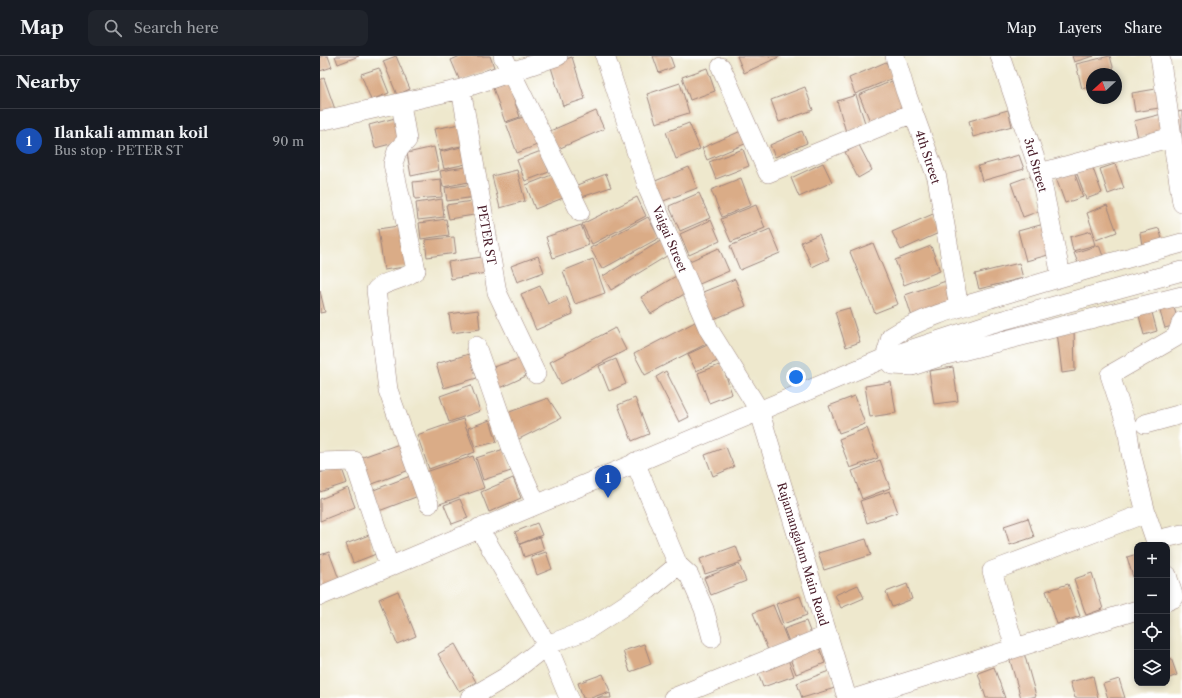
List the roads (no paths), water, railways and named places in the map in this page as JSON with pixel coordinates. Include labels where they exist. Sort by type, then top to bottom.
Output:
[{"type":"street","points":[[320,121],[401,104],[461,89],[507,64],[558,56]]},
{"type":"street","name":"Vaigai Street","points":[[604,56],[649,191],[706,323],[759,410]]},
{"type":"street","name":"4th Street","points":[[895,56],[913,113],[937,178],[959,308]]},
{"type":"street","name":"3rd Street","points":[[1000,56],[1040,173],[1061,276]]},
{"type":"street","points":[[1160,56],[1182,203]]},
{"type":"street","points":[[507,64],[580,212]]},
{"type":"street","points":[[721,67],[768,173],[913,113]]},
{"type":"street","name":"PETER ST","points":[[461,89],[497,292],[536,374]]},
{"type":"street","points":[[401,104],[407,140],[397,150],[393,164],[416,270],[409,276],[381,285],[376,290],[388,390],[429,504]]},
{"type":"street","points":[[1040,173],[1172,137]]},
{"type":"street","points":[[885,358],[891,337],[906,327],[959,308],[1061,276],[1182,243]]},
{"type":"street","points":[[320,596],[635,462],[885,358],[989,324],[1182,271]]},
{"type":"street","points":[[885,358],[892,365],[912,366],[950,354],[1182,296]]},
{"type":"street","points":[[1168,539],[1146,513],[1131,453],[1127,427],[1110,375],[1176,337],[1182,321]]},
{"type":"street","points":[[476,346],[513,452],[536,504]]},
{"type":"street","name":"Rajamangalam Main Road","points":[[759,410],[847,698]]},
{"type":"street","points":[[1145,424],[1182,414]]},
{"type":"street","points":[[320,462],[354,461],[389,566]]},
{"type":"street","points":[[635,462],[678,565],[689,575],[704,609],[712,638]]},
{"type":"street","points":[[1015,648],[992,570],[1146,513]]},
{"type":"street","points":[[479,528],[547,645],[568,698]]},
{"type":"street","points":[[470,698],[506,677],[547,645],[587,630],[648,590],[678,565]]},
{"type":"street","points":[[1170,585],[1174,598],[1170,600]]},
{"type":"street","points":[[856,698],[1134,611]]},
{"type":"street","points":[[673,698],[828,635]]},
{"type":"place","name":"Ilankali amman koil","points":[[608,498]]}]
